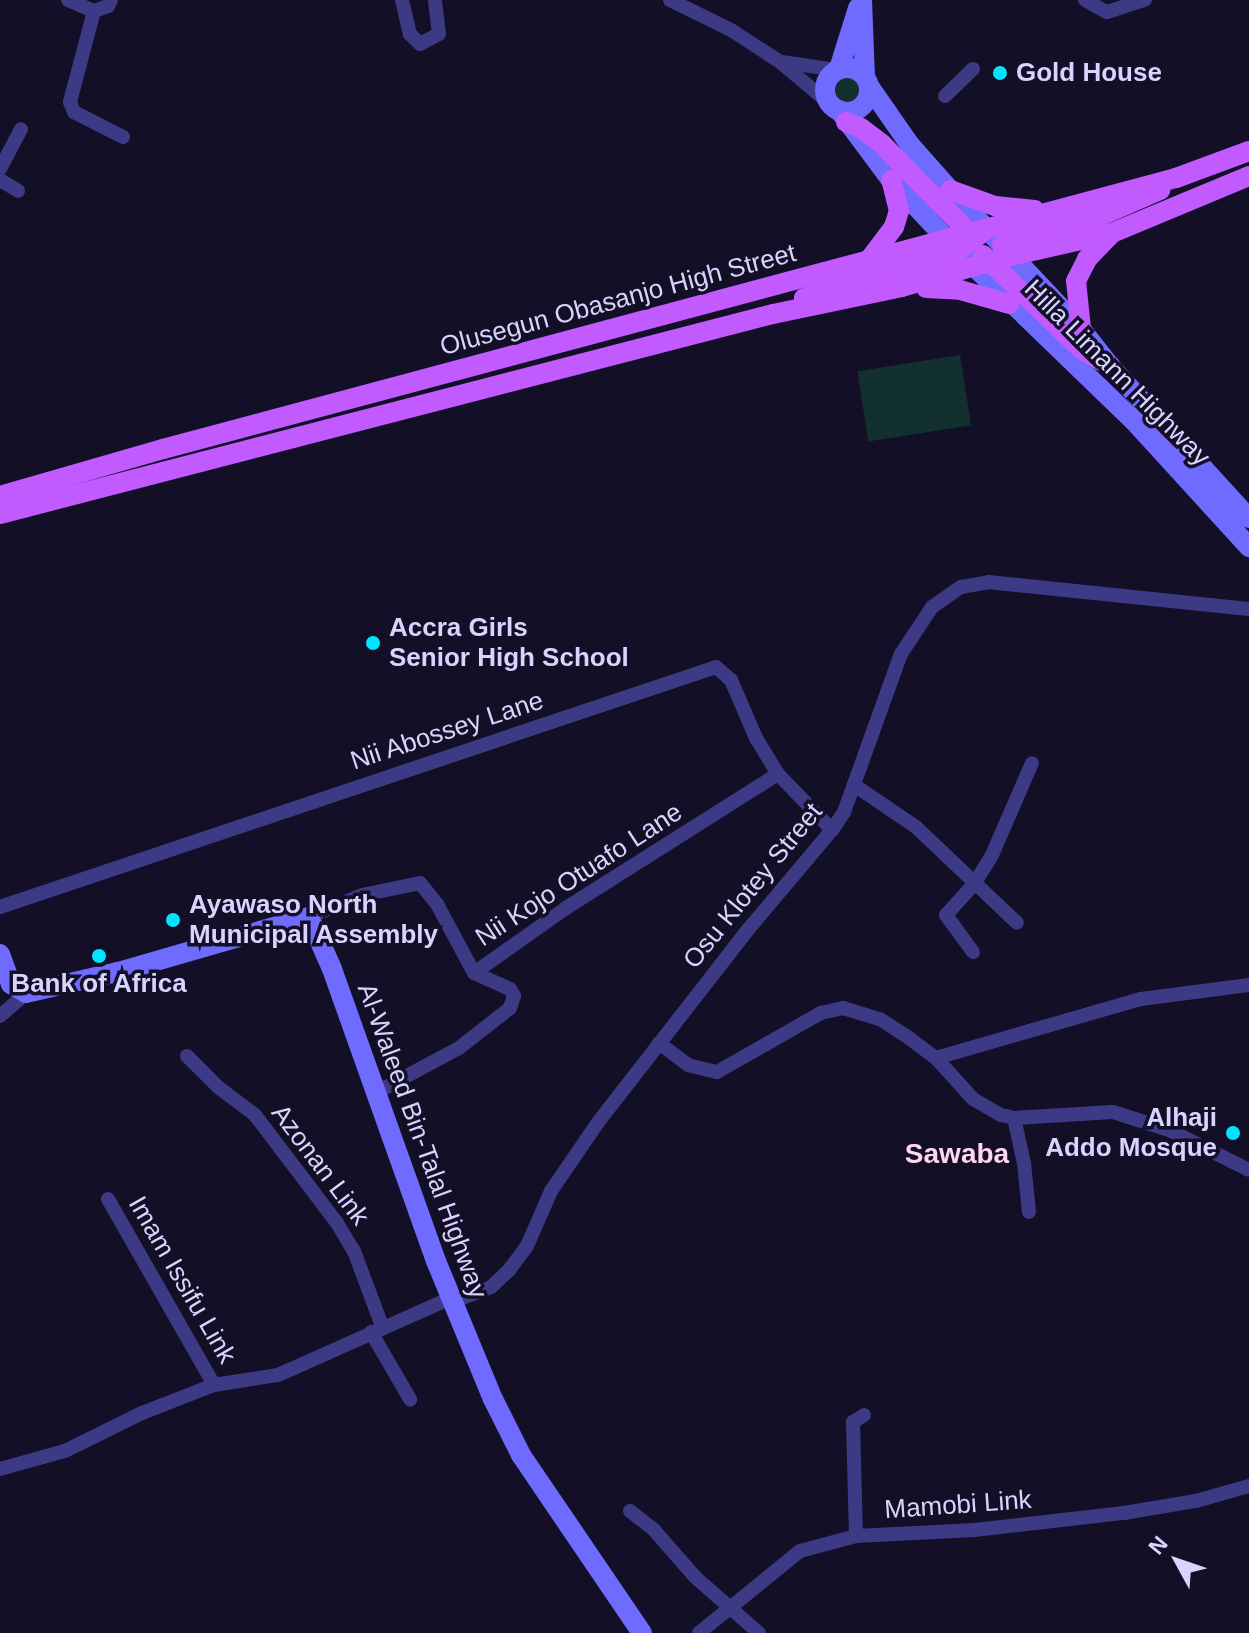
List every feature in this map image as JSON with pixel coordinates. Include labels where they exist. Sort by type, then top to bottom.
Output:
[{"type":"main road","points":[[838,112],[882,144],[1081,349],[1110,366]]},
{"type":"main road","name":"Olusegun Obasanjo High Street","points":[[0,514],[773,314],[902,287],[1046,211],[1176,178],[1249,151]]},
{"type":"main road","name":"Olusegun Obasanjo High Street","points":[[0,496],[163,449],[869,260],[1112,233],[1249,176]]},
{"type":"main road","points":[[773,314],[812,294],[1151,197],[1176,178]]},
{"type":"main road","points":[[869,260],[894,227],[899,211],[891,180]]},
{"type":"main road","points":[[950,190],[995,206],[1046,211]]},
{"type":"main road","points":[[1081,329],[1075,299],[1079,270],[1112,233]]},
{"type":"main road","points":[[902,287],[960,290],[1009,304]]},
{"type":"street","points":[[68,0],[94,11],[108,6],[111,0]]},
{"type":"street","points":[[402,0],[410,34],[420,44],[439,34],[435,0]]},
{"type":"street","points":[[670,0],[731,30],[780,62],[838,112],[891,180],[980,248]]},
{"type":"street","points":[[838,112],[826,84],[838,70],[861,0]]},
{"type":"street","points":[[838,112],[861,107],[867,98],[861,0]]},
{"type":"street","points":[[1085,0],[1107,12],[1145,0]]},
{"type":"street","points":[[94,11],[70,102],[74,112],[123,137]]},
{"type":"street","points":[[780,62],[838,70],[853,69],[867,82],[910,145],[950,190],[980,248]]},
{"type":"street","points":[[945,96],[973,69]]},
{"type":"street","points":[[0,169],[21,129]]},
{"type":"street","points":[[0,180],[18,191]]},
{"type":"street","name":"Hilla Limann Highway","points":[[980,248],[1009,304],[1134,421],[1249,547]]},
{"type":"street","name":"Hilla Limann Highway","points":[[980,248],[1081,329],[1110,366],[1249,518]]},
{"type":"street","name":"Osu Klotey Street","points":[[0,1469],[65,1451],[142,1413],[214,1385],[278,1375],[377,1329],[491,1287],[527,1246],[551,1191],[599,1121],[832,830],[854,785],[901,654],[932,607],[961,587],[988,582],[1249,609]]},
{"type":"street","name":"Nii Abossey Lane","points":[[0,907],[716,667],[731,680],[756,738],[778,774],[832,830]]},
{"type":"street","points":[[973,952],[946,915],[974,884],[992,855],[1032,763]]},
{"type":"street","name":"Nii Kojo Otuafo Lane","points":[[309,917],[362,895],[420,883],[437,904],[474,973],[566,908],[778,774]]},
{"type":"street","points":[[854,785],[916,827],[1017,923]]},
{"type":"street","points":[[0,1016],[26,993],[118,972],[309,917]]},
{"type":"street","name":"Al-Waleed Bin-Talal Highway","points":[[309,917],[332,969],[452,1300],[493,1399],[521,1455],[642,1633]]},
{"type":"street","points":[[0,954],[11,984],[26,993]]},
{"type":"street","points":[[375,1093],[459,1048],[510,1008],[514,996],[510,989],[474,973]]},
{"type":"street","points":[[936,1058],[1141,999],[1249,985]]},
{"type":"street","points":[[659,1043],[688,1065],[717,1072],[800,1024],[843,1008],[880,1019],[936,1058],[973,1099],[1014,1118],[1113,1112],[1149,1121],[1249,1170]]},
{"type":"street","name":"Azonan Link","points":[[187,1056],[218,1087],[255,1115],[337,1223],[354,1251],[377,1329]]},
{"type":"street","points":[[1014,1118],[1024,1163],[1029,1212]]},
{"type":"street","name":"Imam Issifu Link","points":[[108,1199],[214,1385]]},
{"type":"street","points":[[377,1329],[410,1399]]},
{"type":"street","points":[[856,1536],[853,1422],[864,1415]]},
{"type":"street","name":"Mamobi Link","points":[[699,1633],[800,1551],[856,1536],[974,1530],[1124,1513],[1196,1501],[1249,1486]]},
{"type":"street","points":[[630,1511],[654,1530],[695,1577],[759,1633]]},
{"type":"green space","points":[[847,75],[859,79],[863,91],[859,103],[847,107],[835,103],[831,91],[835,79]]},
{"type":"green space","points":[[960,355],[971,425],[868,441],[857,371]]},
{"type":"place","name":"Gold House","points":[[1000,73]]},
{"type":"place","name":"Accra Girls Senior High School","points":[[373,643]]},
{"type":"place","name":"Ayawaso North Municipal Assembly","points":[[173,920]]},
{"type":"place","name":"Bank of Africa","points":[[99,956]]},
{"type":"place","name":"Alhaji Addo Mosque","points":[[1233,1133]]},
{"type":"district","name":"Sawaba","points":[[957,1154]]}]
